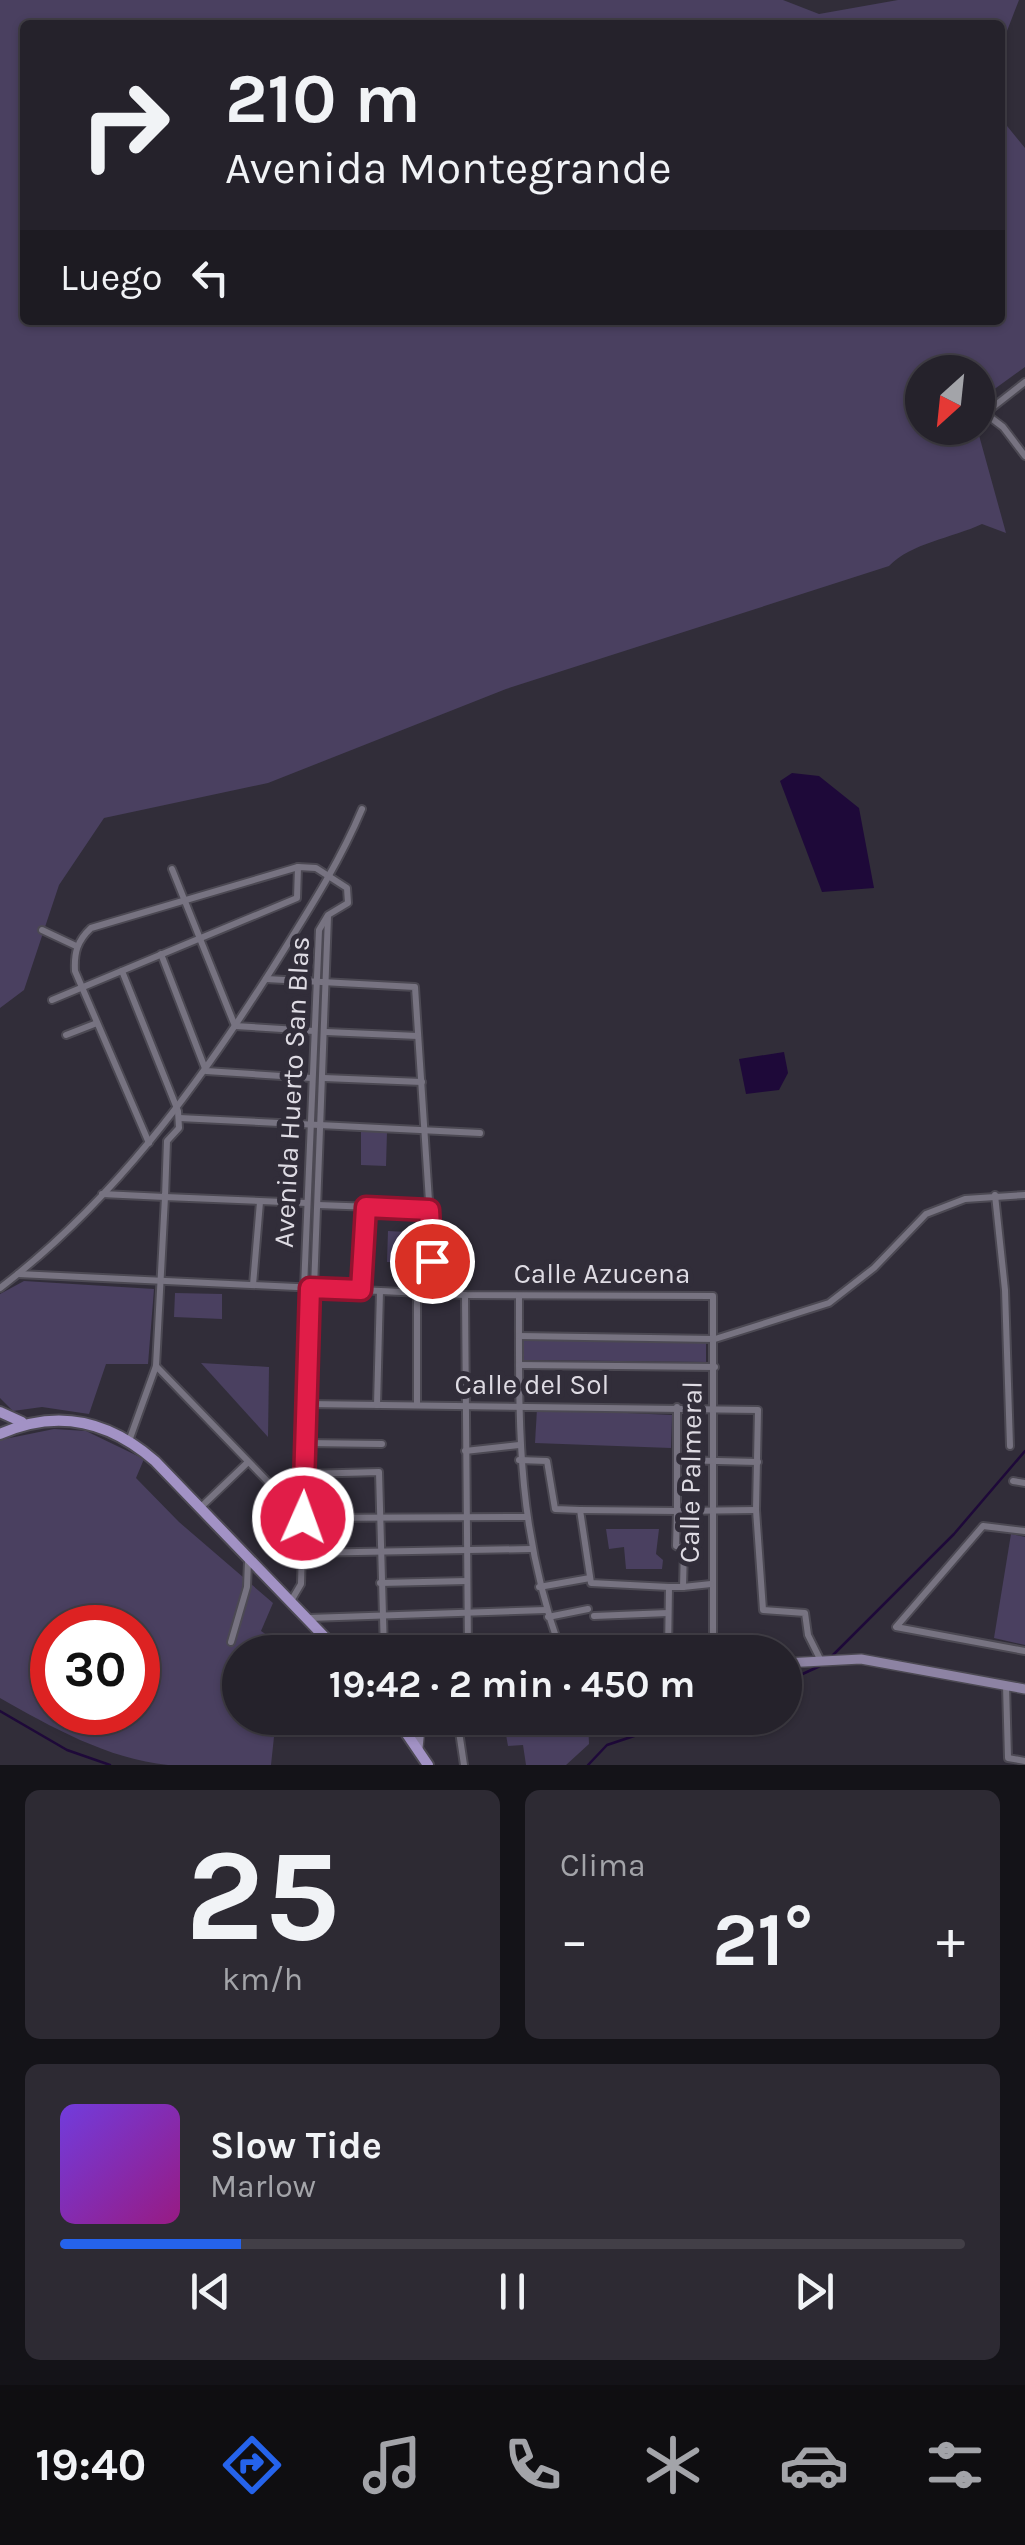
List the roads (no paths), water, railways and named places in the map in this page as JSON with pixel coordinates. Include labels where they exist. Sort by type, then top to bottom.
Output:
[{"type":"main road","points":[[24,1422],[4,1432],[3,1413],[24,1422],[88,1424],[129,1441],[201,1508],[323,1635]]},
{"type":"main road","points":[[802,1661],[874,1661],[1025,1689]]},
{"type":"main road","points":[[408,1735],[428,1765]]},
{"type":"main road","points":[[419,1735],[419,1751]]},
{"type":"street","points":[[995,406],[1025,382]]},
{"type":"street","points":[[995,420],[1025,454]]},
{"type":"street","points":[[0,1288],[178,1114],[330,877],[362,808]]},
{"type":"street","points":[[52,1000],[297,898],[298,867]]},
{"type":"street","points":[[149,1143],[75,971],[76,946],[91,928],[298,867],[316,868],[347,888],[348,903],[328,915]]},
{"type":"street","points":[[172,869],[235,1026]]},
{"type":"street","name":"Avenida Huerto San Blas","points":[[291,1602],[301,1584],[310,1288],[310,1124],[319,930],[328,915]]},
{"type":"street","name":"Avenida Huerto San Blas","points":[[310,1288],[318,1205],[328,915]]},
{"type":"street","points":[[42,930],[76,946]]},
{"type":"street","points":[[161,954],[206,1070]]},
{"type":"street","points":[[122,970],[178,1114],[176,1135],[167,1141],[156,1366],[129,1441]]},
{"type":"street","points":[[266,978],[415,987],[435,1294]]},
{"type":"street","points":[[66,1035],[97,1023]]},
{"type":"street","points":[[235,1026],[314,1031]]},
{"type":"street","points":[[326,1032],[418,1036]]},
{"type":"street","points":[[206,1070],[312,1078]]},
{"type":"street","points":[[324,1078],[422,1082]]},
{"type":"street","points":[[178,1114],[480,1133]]},
{"type":"street","points":[[100,1194],[307,1204]]},
{"type":"street","points":[[995,1195],[1005,1290],[1010,1446]]},
{"type":"street","points":[[519,1336],[715,1339],[829,1302],[874,1268],[926,1214],[965,1199],[1025,1195]]},
{"type":"street","points":[[253,1285],[260,1201]]},
{"type":"street","points":[[318,1205],[429,1210]]},
{"type":"street","points":[[361,1290],[366,1207]]},
{"type":"street","name":"Calle Azucena","points":[[18,1274],[464,1295],[709,1295]]},
{"type":"street","points":[[378,1405],[380,1291]]},
{"type":"street","points":[[416,1406],[417,1293]]},
{"type":"street","points":[[464,1295],[468,1635]]},
{"type":"street","name":"Calle Palmeral","points":[[709,1295],[716,1301],[710,1510],[712,1635]]},
{"type":"street","points":[[519,1296],[518,1460],[531,1549],[555,1635]]},
{"type":"street","points":[[156,1366],[303,1518],[526,1517]]},
{"type":"street","points":[[519,1366],[715,1366]]},
{"type":"street","name":"Calle del Sol","points":[[307,1404],[758,1410],[758,1462]]},
{"type":"street","points":[[677,1407],[676,1546],[684,1549],[683,1587]]},
{"type":"street","points":[[306,1444],[382,1444]]},
{"type":"street","points":[[465,1451],[519,1445]]},
{"type":"street","points":[[518,1460],[547,1461],[555,1508],[756,1510]]},
{"type":"street","points":[[677,1460],[758,1462],[756,1510],[763,1610],[806,1613],[808,1634],[820,1659]]},
{"type":"street","points":[[201,1508],[247,1463]]},
{"type":"street","points":[[304,1474],[379,1472],[383,1635]]},
{"type":"street","points":[[1013,1481],[1025,1483]]},
{"type":"street","points":[[580,1510],[590,1580]]},
{"type":"street","points":[[1025,1531],[986,1525],[980,1528],[896,1627],[1025,1652]]},
{"type":"street","points":[[302,1553],[531,1549]]},
{"type":"street","points":[[233,1635],[247,1587],[249,1564],[245,1553]]},
{"type":"street","points":[[540,1587],[590,1580],[669,1588],[711,1584]]},
{"type":"street","points":[[247,1587],[256,1581],[273,1582]]},
{"type":"street","points":[[380,1583],[466,1581]]},
{"type":"street","points":[[668,1635],[669,1588]]},
{"type":"street","points":[[307,1618],[467,1609],[547,1613],[588,1609]]},
{"type":"street","points":[[594,1616],[668,1613]]},
{"type":"street","points":[[1006,1686],[1008,1758],[1025,1762]]},
{"type":"street","points":[[460,1735],[464,1765]]},
{"type":"waterway","points":[[830,1658],[954,1534],[1025,1451]]},
{"type":"waterway","points":[[802,1674],[820,1666]]},
{"type":"waterway","points":[[0,1711],[67,1750],[110,1765]]},
{"type":"waterway","points":[[588,1765],[607,1745],[637,1735]]}]
